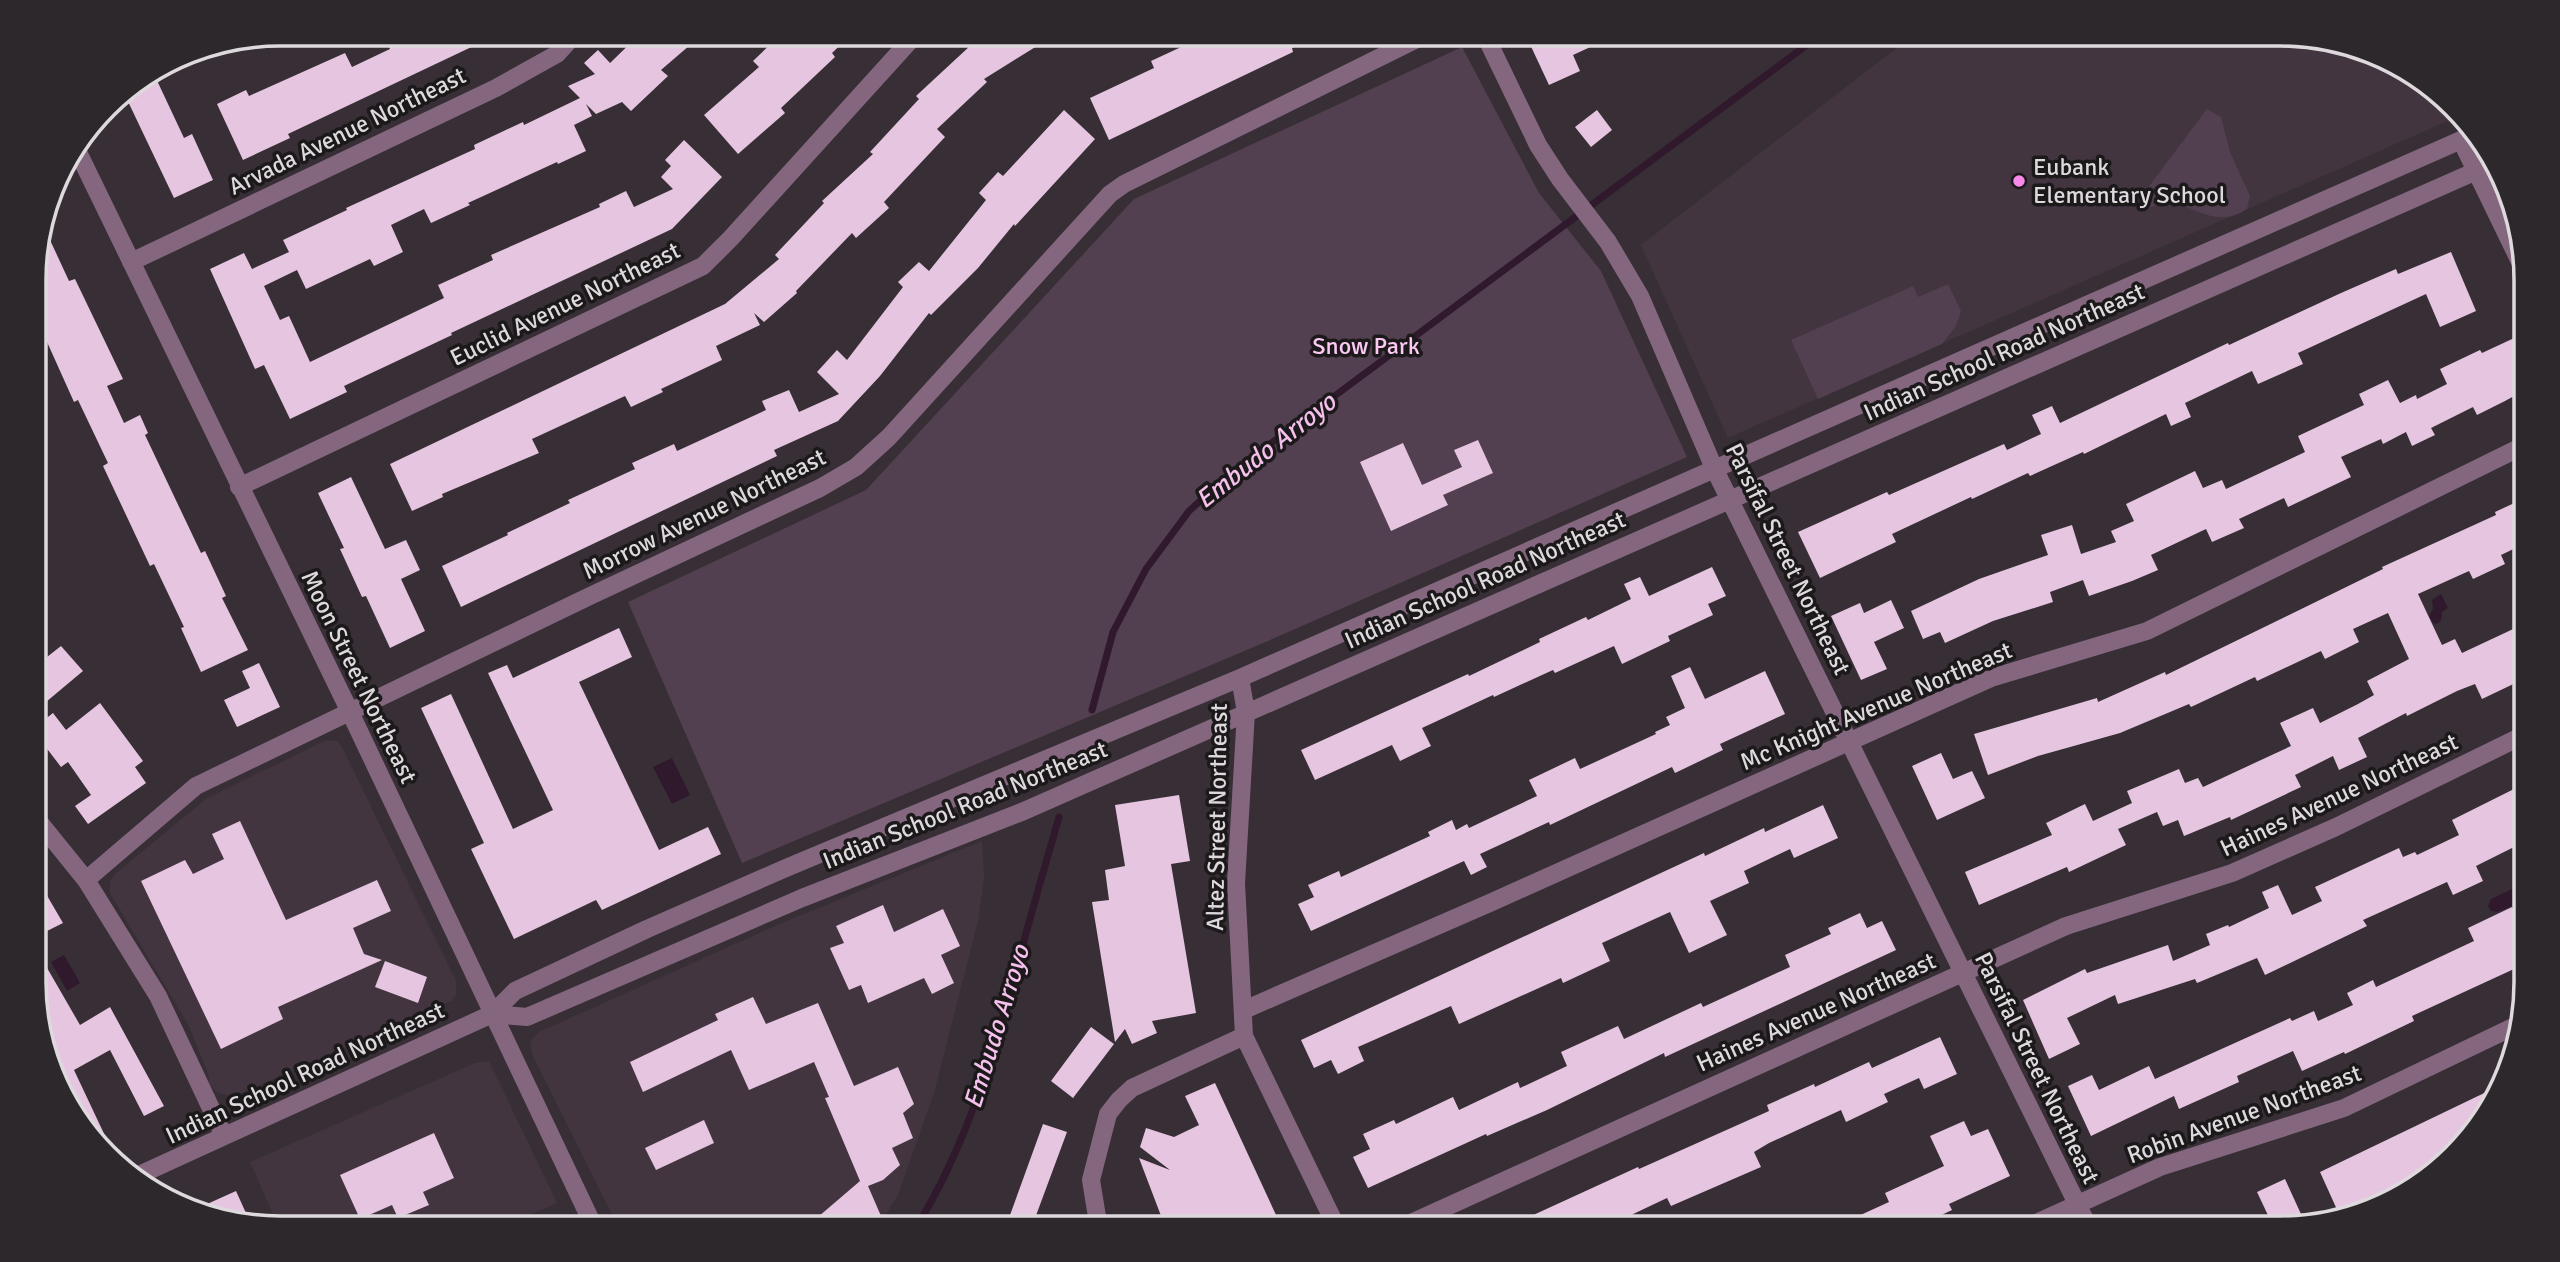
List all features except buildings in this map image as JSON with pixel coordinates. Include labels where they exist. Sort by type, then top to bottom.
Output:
[{"type":"street","name":"Arvada Avenue Northeast","points":[[131,262],[496,88],[556,54],[564,46]]},
{"type":"street","name":"Euclid Avenue Northeast","points":[[239,487],[703,266],[905,46]]},
{"type":"street","name":"Morrow Avenue Northeast","points":[[86,880],[196,786],[820,488],[856,467],[889,437],[1110,194],[1124,184],[1403,46]]},
{"type":"street","name":"Parsifal Street Northeast","points":[[1490,46],[1538,145],[1623,265],[1640,296],[1714,468],[2083,1216]]},
{"type":"street","name":"Indian School Road Northeast","points":[[144,1173],[492,1014],[515,991],[648,929],[1240,678],[2466,137]]},
{"type":"street","name":"Moon Street Northeast","points":[[81,158],[350,712],[589,1216]]},
{"type":"street","points":[[2484,168],[2509,232]]},
{"type":"street","name":"Indian School Road Northeast","points":[[492,1014],[527,1017],[802,898],[1024,811],[2484,168]]},
{"type":"street","name":"Mc Knight Avenue Northeast","points":[[1244,1010],[1991,678],[2147,631],[2514,450]]},
{"type":"street","name":"Altez Street Northeast","points":[[1240,678],[1246,712],[1236,883],[1244,1036],[1331,1216]]},
{"type":"street","name":"Haines Avenue Northeast","points":[[1426,1216],[2066,926],[2232,873],[2336,827],[2514,740]]},
{"type":"street","points":[[46,831],[86,880],[158,996],[224,1136]]},
{"type":"street","name":"Robin Avenue Northeast","points":[[2052,1216],[2160,1167],[2344,1108],[2509,1029]]},
{"type":"street","points":[[1097,1216],[1091,1180],[1108,1114],[1119,1100],[1132,1088],[1244,1036]]},
{"type":"shaded area","name":"Eubank Elementary School","points":[[1899,46],[2296,46],[2326,50],[2356,58],[2384,70],[2410,85],[2451,120],[1728,438],[1641,245]]},
{"type":"shaded area","points":[[2441,594],[2448,608],[2442,612],[2441,621],[2437,624],[2433,623],[2429,616],[2433,609],[2432,600]]},
{"type":"shaded area","points":[[327,740],[337,741],[341,745],[456,981],[456,995],[451,1001],[233,1097],[217,1092],[209,1084],[209,1076],[189,1026],[110,893],[110,881],[207,798]]},
{"type":"shaded area","points":[[672,758],[690,795],[672,804],[653,767]]},
{"type":"shaded area","points":[[982,841],[984,878],[978,921],[934,1093],[898,1195],[885,1216],[613,1216],[533,1056],[530,1043],[532,1039],[539,1032],[782,923]]},
{"type":"shaded area","points":[[2512,889],[2514,907],[2491,911],[2488,906],[2491,899]]},
{"type":"shaded area","points":[[64,955],[80,983],[67,991],[51,962]]},
{"type":"shaded area","points":[[489,1061],[557,1203],[528,1216],[274,1216],[250,1162],[475,1063]]},
{"type":"green space","name":"Snow Park","points":[[1462,47],[1539,193],[1601,271],[1687,457],[1261,644],[742,863],[628,602],[866,490],[1134,199]]},
{"type":"green space","points":[[2207,109],[2221,117],[2230,152],[2250,196],[2247,209],[2228,217],[2218,217],[2170,199],[2149,208],[2144,193]]},
{"type":"green space","points":[[1948,284],[1961,311],[1956,326],[1942,344],[1818,399],[1791,340],[1913,286],[1918,297]]},
{"type":"waterway","points":[[1092,710],[1113,632],[1146,569],[1189,511],[1231,473],[1806,46]]},
{"type":"waterway","name":"Embudo Arroyo","points":[[923,1216],[950,1164],[978,1096],[1059,817]]},
{"type":"place","name":"Eubank Elementary School","points":[[2019,181]]}]
